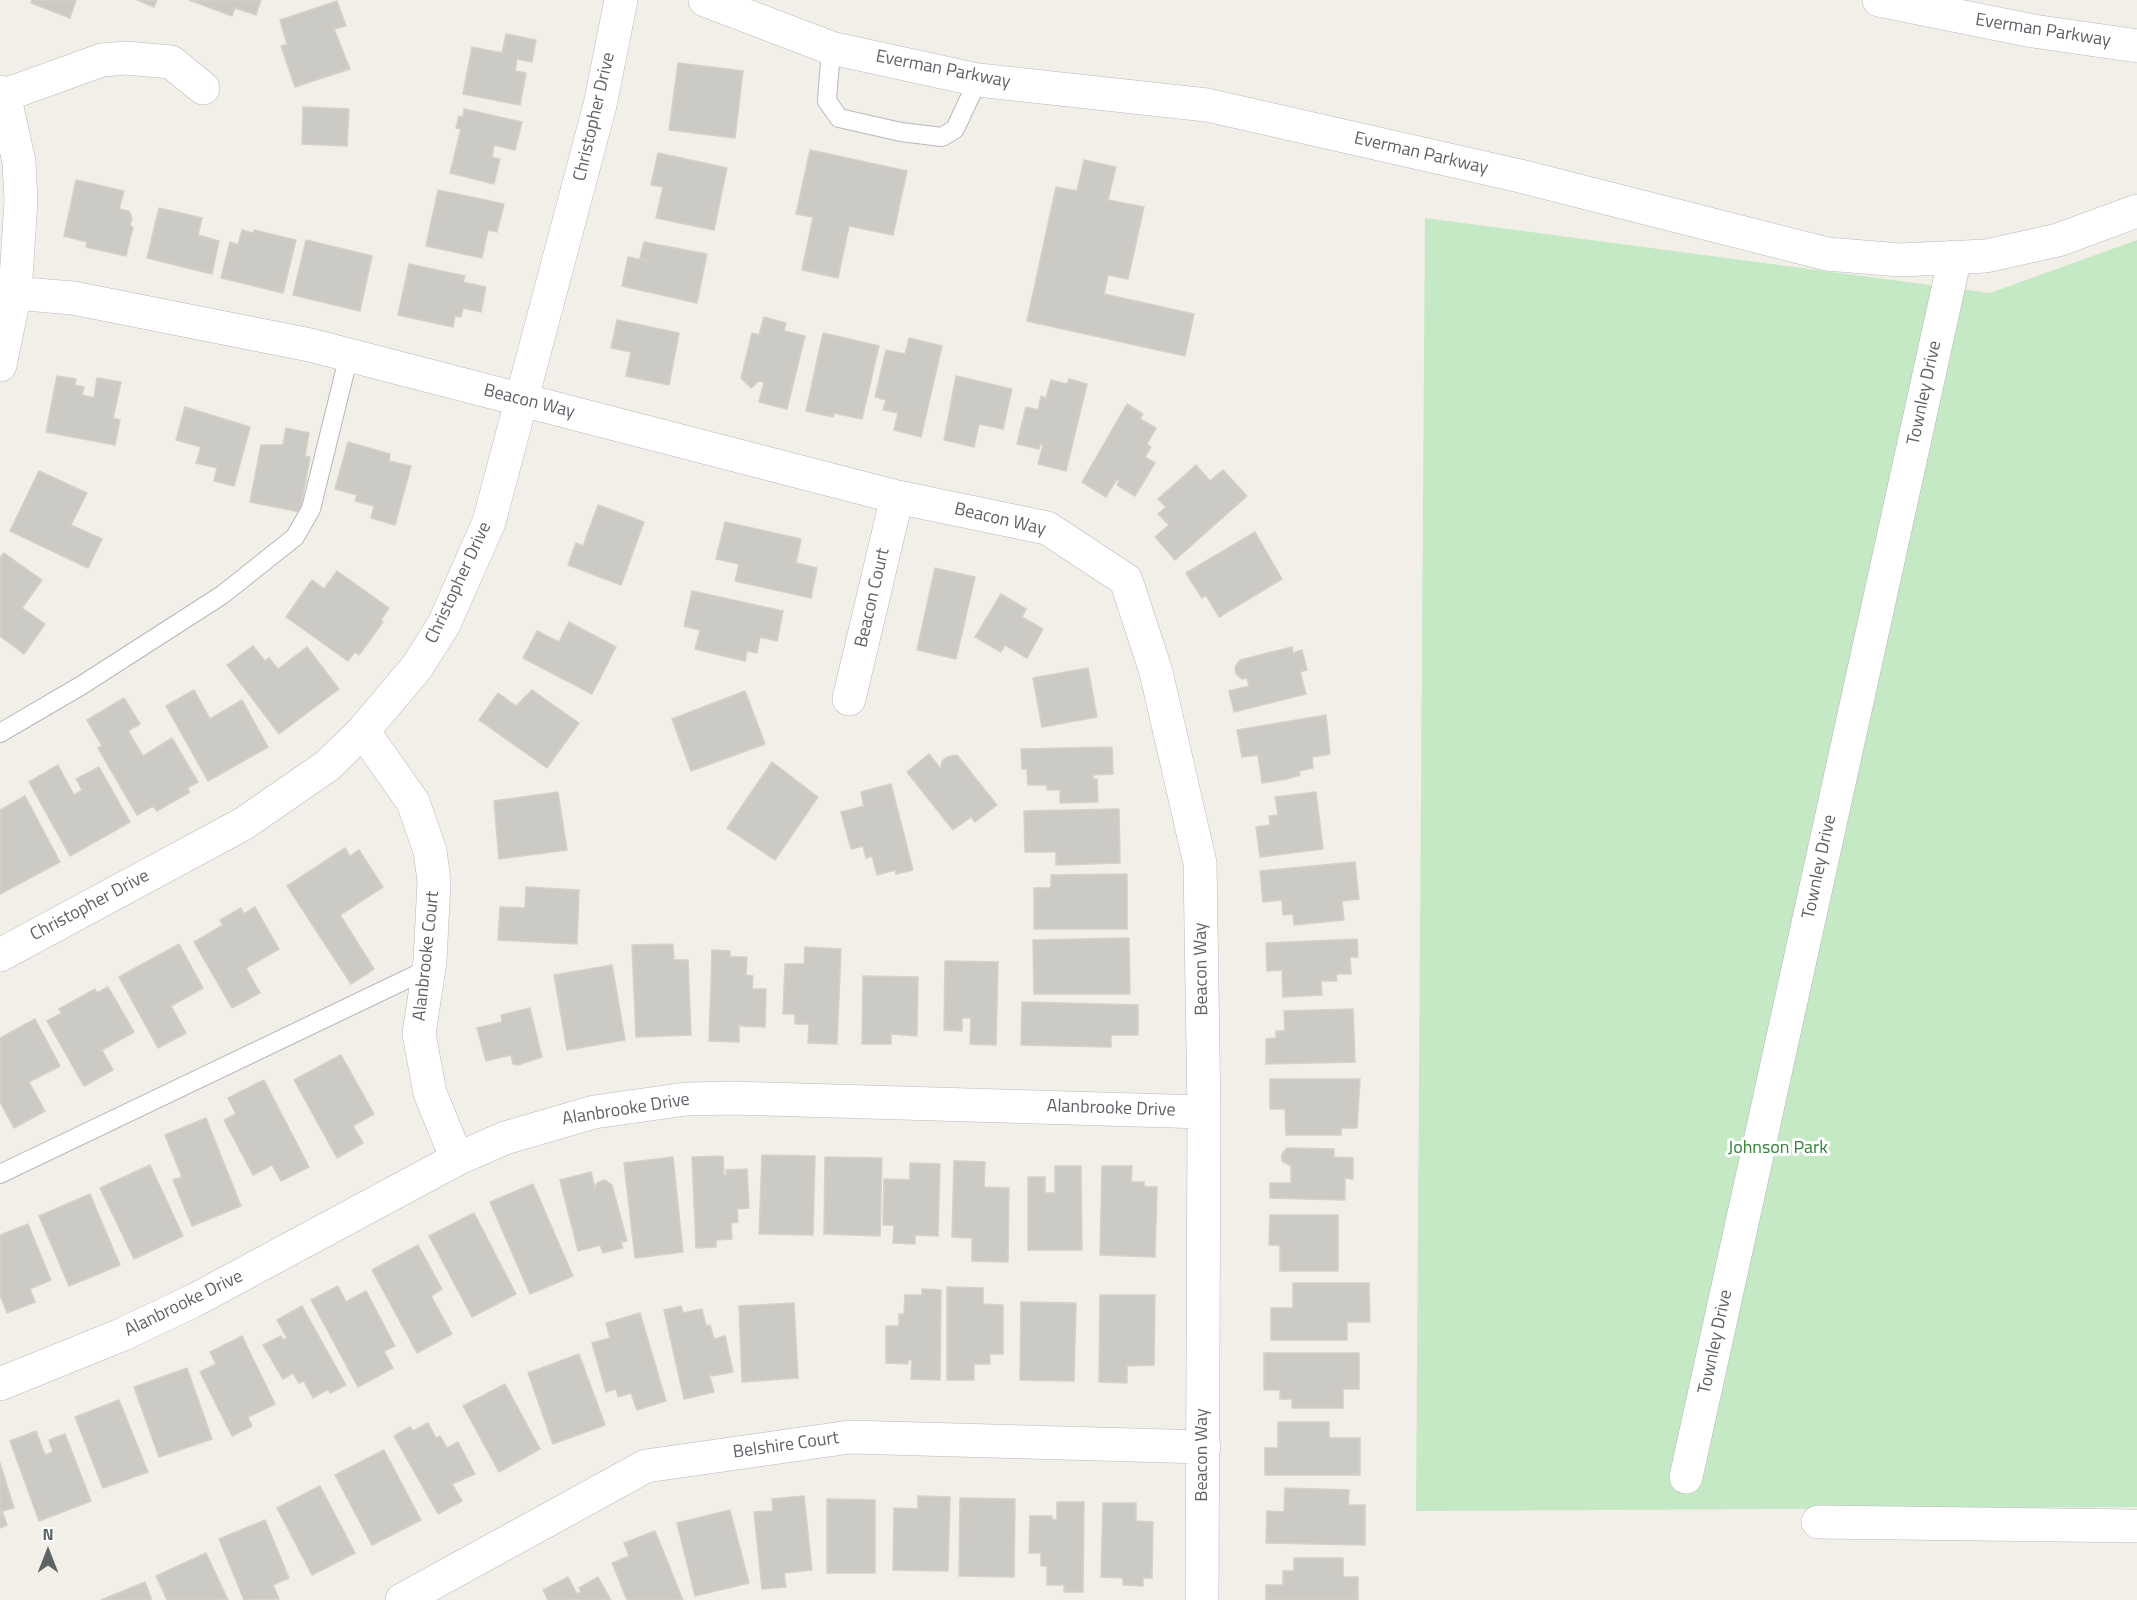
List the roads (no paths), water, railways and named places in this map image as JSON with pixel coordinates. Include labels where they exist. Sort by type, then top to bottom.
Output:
[{"type":"street","name":"Christopher Drive","points":[[0,955],[243,824],[327,766],[363,731],[417,667],[444,624],[489,522],[600,105],[621,0]]},
{"type":"street","name":"Everman Parkway","points":[[705,0],[831,48],[978,80],[1207,105],[1520,176],[1827,255],[1900,260],[1986,256],[2058,240],[2137,211]]},
{"type":"street","name":"Everman Parkway","points":[[1880,0],[2033,31],[2137,46]]},
{"type":"street","points":[[0,364],[21,201],[19,162],[8,112],[1,94],[102,60],[126,58],[171,62],[203,88]]},
{"type":"street","name":"Townley Drive","points":[[1686,1477],[1955,257]]},
{"type":"street","name":"Beacon Way","points":[[8,292],[73,298],[349,355],[897,497],[1047,528],[1126,580],[1156,672],[1200,863],[1204,1112],[1202,1600]]},
{"type":"street","name":"Beacon Court","points":[[849,699],[897,497]]},
{"type":"street","name":"Alanbrooke Court","points":[[363,731],[413,802],[430,851],[434,881],[429,969],[419,1034],[430,1093],[457,1159]]},
{"type":"street","name":"Alanbrooke Drive","points":[[0,1384],[121,1335],[193,1301],[457,1159],[549,1123],[594,1112],[686,1099],[742,1098],[1204,1112]]},
{"type":"street","name":"Belshire Court","points":[[402,1600],[646,1466],[850,1437],[1204,1447]]},
{"type":"street","points":[[1818,1522],[2137,1527]]},
{"type":"lane","points":[[831,48],[827,101],[839,118],[901,132],[942,137],[955,129],[978,80]]},
{"type":"lane","points":[[0,733],[82,685],[222,595],[295,537],[310,509],[349,355]]},
{"type":"lane","points":[[0,1174],[429,969]]},
{"type":"park label","name":"Johnson Park","points":[[1778,1149]]}]
